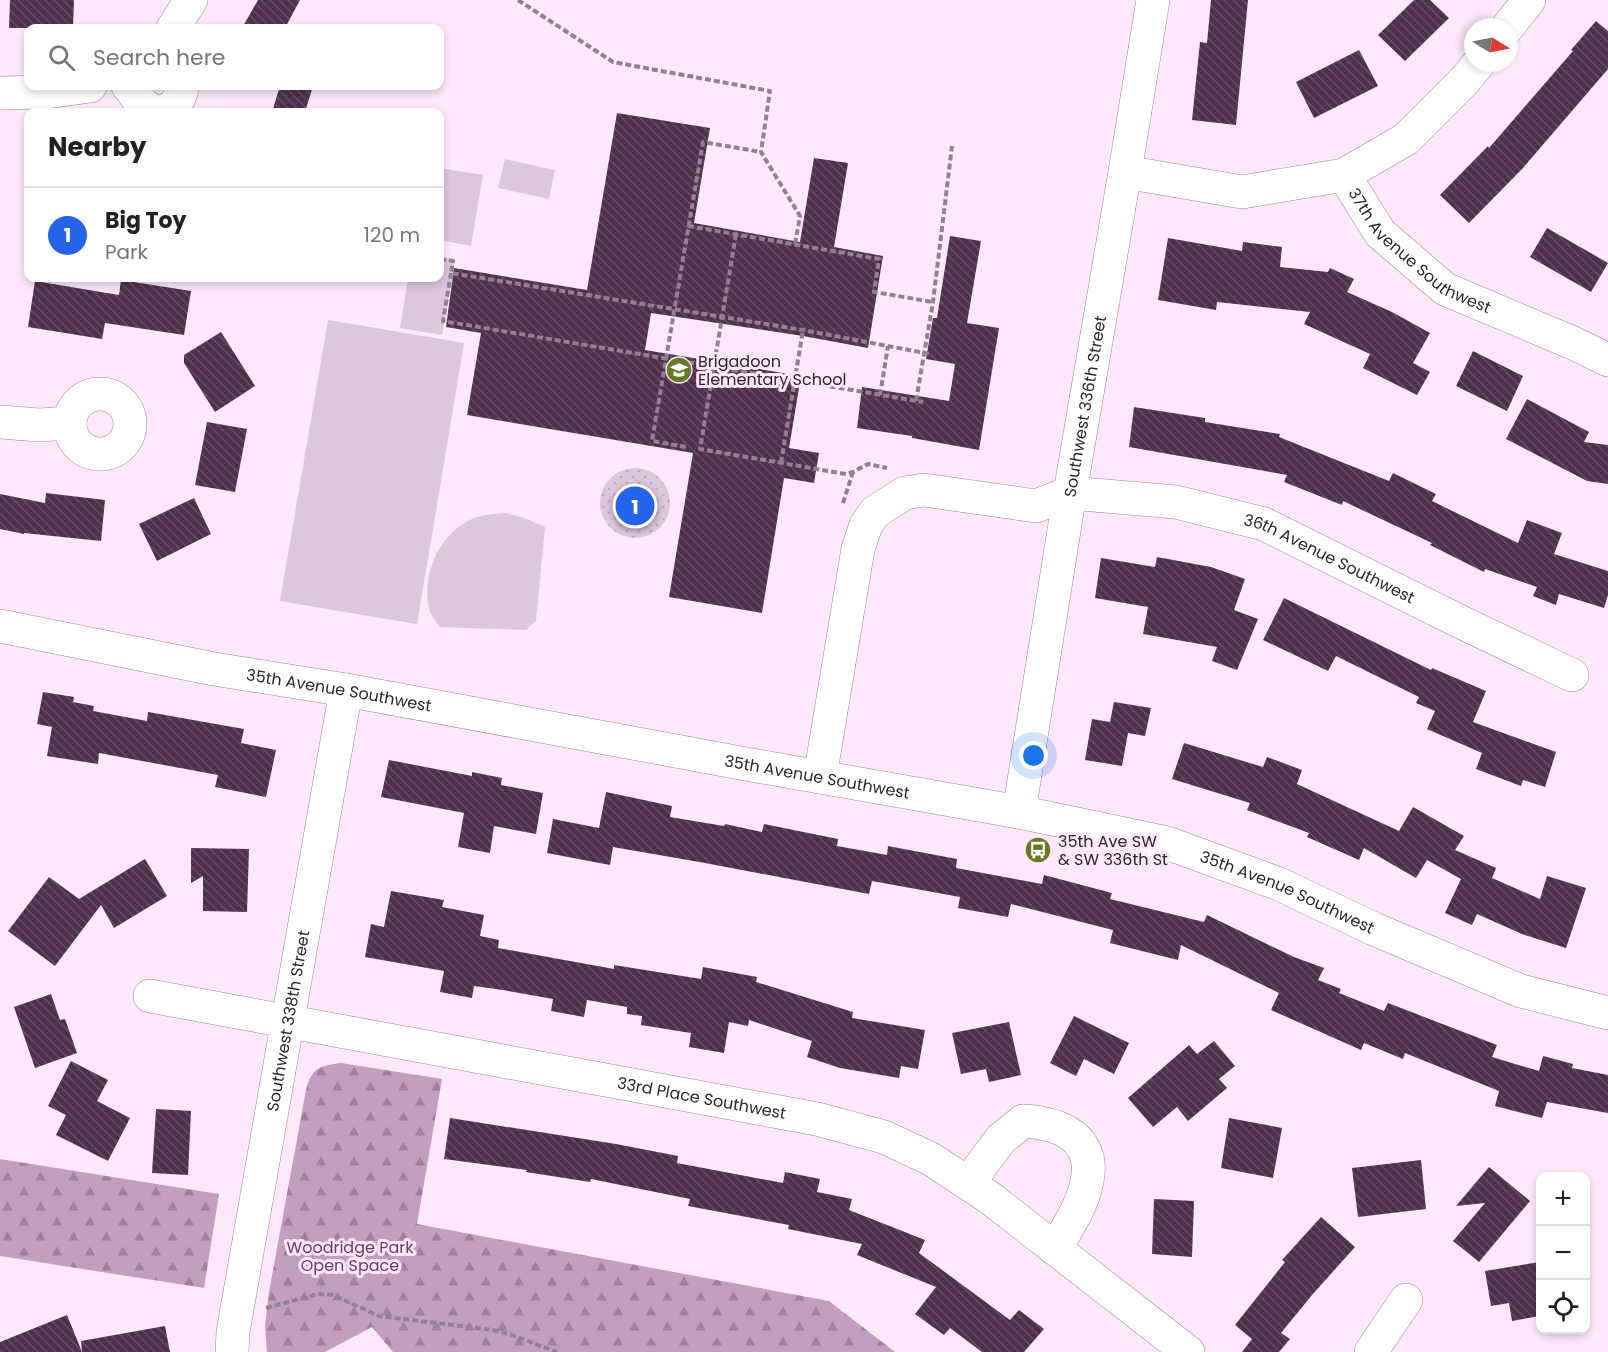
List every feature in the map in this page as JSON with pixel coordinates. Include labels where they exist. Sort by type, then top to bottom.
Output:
[{"type":"street","points":[[176,24],[191,0]]},
{"type":"street","name":"Southwest 336th Street","points":[[1019,812],[1153,0]]},
{"type":"street","points":[[1515,18],[1529,0]]},
{"type":"street","points":[[1344,175],[1406,139],[1472,72]]},
{"type":"street","points":[[0,93],[61,90]]},
{"type":"street","points":[[131,90],[148,108]]},
{"type":"street","name":"37th Avenue Southwest","points":[[1125,172],[1242,192],[1344,175],[1380,233],[1445,289],[1608,360]]},
{"type":"street","points":[[0,422],[70,423]]},
{"type":"street","points":[[820,777],[858,549],[866,525],[875,512],[905,494],[924,490],[1036,506],[1070,493]]},
{"type":"street","name":"36th Avenue Southwest","points":[[1070,493],[1176,502],[1264,524],[1572,675]]},
{"type":"street","name":"35th Avenue Southwest","points":[[0,626],[214,669],[346,690],[1019,812],[1167,843],[1279,884],[1374,929],[1521,991],[1608,1013]]},
{"type":"street","name":"Southwest 338th Street","points":[[232,1352],[235,1317],[346,690]]},
{"type":"street","name":"33rd Place Southwest","points":[[150,996],[817,1119],[884,1137],[931,1159],[990,1198],[1188,1352]]},
{"type":"street","points":[[968,1183],[1001,1139],[1023,1121],[1044,1122],[1064,1129],[1080,1141],[1087,1155],[1088,1180],[1077,1209],[1055,1249]]},
{"type":"street","points":[[1371,1352],[1406,1300]]},
{"type":"path","points":[[518,0],[612,62],[770,92],[761,152],[800,216],[795,244]]},
{"type":"path","points":[[686,447],[652,441],[703,142],[761,152]]},
{"type":"path","points":[[916,401],[933,302],[952,146]]},
{"type":"path","points":[[688,226],[879,259],[874,292],[933,302]]},
{"type":"path","points":[[736,234],[700,449],[846,474],[868,464]]},
{"type":"path","points":[[444,260],[453,261],[443,321],[923,402]]},
{"type":"path","points":[[451,273],[803,330],[930,354]]},
{"type":"path","points":[[781,463],[803,330]]},
{"type":"path","points":[[880,395],[888,346]]},
{"type":"path","points":[[235,1317],[318,1294],[333,1295],[379,1316],[493,1330],[557,1352]]},
{"type":"shaded area","points":[[505,159],[555,170],[549,199],[498,188]]},
{"type":"shaded area","points":[[444,169],[483,175],[471,246],[444,241]]},
{"type":"shaded area","points":[[444,258],[455,259],[442,335],[400,328],[407,282],[444,282]]},
{"type":"shaded area","points":[[328,320],[464,343],[417,624],[280,601]]},
{"type":"shaded area","points":[[642,468],[655,474],[664,483],[668,489],[670,503],[668,517],[660,528],[649,536],[628,538],[610,528],[602,517],[600,496],[610,478],[621,470]]},
{"type":"shaded area","points":[[506,513],[545,527],[536,621],[526,630],[440,627],[430,612],[428,598],[430,570],[435,557],[451,534],[462,525],[474,518]]},
{"type":"green space","name":"Woodridge Park Open Space","points":[[341,1063],[442,1079],[417,1224],[829,1301],[895,1352],[393,1352],[372,1327],[325,1352],[267,1352],[265,1326],[269,1292],[308,1082],[318,1069]]},
{"type":"green space","points":[[0,1159],[219,1194],[204,1288],[0,1256]]},
{"type":"building","points":[[10,0],[74,0],[73,24],[24,24],[24,28],[9,28]]},
{"type":"building","points":[[258,0],[300,0],[287,24],[244,24]]},
{"type":"building","points":[[1211,0],[1248,0],[1236,125],[1192,120],[1200,42],[1207,43]]},
{"type":"building","points":[[1414,0],[1430,0],[1449,18],[1405,61],[1378,35]]},
{"type":"building","points":[[1596,21],[1608,31],[1608,69],[1523,168],[1469,223],[1440,195],[1488,146],[1489,148]]},
{"type":"building","points":[[1359,50],[1378,86],[1314,118],[1296,82]]},
{"type":"building","points":[[279,90],[312,90],[306,108],[273,108]]},
{"type":"building","points":[[617,113],[710,128],[694,223],[800,242],[814,158],[848,163],[834,247],[883,256],[868,348],[651,313],[645,350],[801,376],[789,448],[819,453],[814,483],[784,478],[762,613],[669,597],[693,453],[467,415],[481,333],[446,327],[454,268],[587,290]]},
{"type":"building","points":[[1547,228],[1608,263],[1591,292],[1530,257]]},
{"type":"building","points":[[950,236],[981,241],[967,323],[999,328],[979,450],[912,438],[912,436],[857,428],[862,387],[949,401],[955,364],[926,359],[933,318],[937,318]]},
{"type":"building","points":[[1168,238],[1242,251],[1243,242],[1282,247],[1280,267],[1328,272],[1330,268],[1354,279],[1347,292],[1392,312],[1430,333],[1413,363],[1430,372],[1417,395],[1363,368],[1370,354],[1304,324],[1310,312],[1217,302],[1216,310],[1158,300]]},
{"type":"building","points":[[35,282],[119,295],[121,282],[191,291],[184,335],[105,323],[102,339],[28,327]]},
{"type":"building","points":[[221,332],[255,386],[215,412],[184,363],[184,355]]},
{"type":"building","points":[[1473,351],[1523,376],[1507,411],[1456,386]]},
{"type":"building","points":[[1527,399],[1589,432],[1584,442],[1608,445],[1608,484],[1587,481],[1506,439]]},
{"type":"building","points":[[1134,407],[1205,418],[1205,422],[1280,434],[1279,437],[1389,481],[1393,473],[1436,494],[1432,501],[1518,543],[1527,520],[1562,533],[1554,554],[1608,571],[1608,595],[1604,608],[1559,594],[1556,605],[1533,596],[1537,587],[1485,569],[1484,572],[1430,545],[1432,543],[1343,501],[1342,505],[1284,482],[1287,475],[1129,447]]},
{"type":"building","points":[[207,422],[247,429],[235,492],[195,485]]},
{"type":"building","points":[[46,493],[105,500],[101,541],[24,534],[0,529],[0,494],[45,503]]},
{"type":"building","points":[[194,498],[211,534],[157,561],[139,524]]},
{"type":"building","points":[[1157,557],[1211,567],[1245,579],[1234,610],[1258,619],[1237,670],[1212,661],[1217,647],[1143,634],[1148,607],[1095,598],[1101,558],[1155,567]]},
{"type":"building","points":[[1284,598],[1431,670],[1432,668],[1486,691],[1473,722],[1556,752],[1545,787],[1523,780],[1521,786],[1476,769],[1482,753],[1427,729],[1435,711],[1416,703],[1419,697],[1336,656],[1328,671],[1263,640]]},
{"type":"building","points":[[43,692],[74,697],[73,702],[94,706],[93,711],[147,721],[148,712],[244,729],[241,743],[276,750],[266,797],[215,787],[218,775],[99,753],[98,764],[47,756],[52,727],[37,724]]},
{"type":"building","points":[[1114,702],[1151,708],[1145,736],[1128,733],[1122,766],[1085,760],[1092,719],[1110,722]]},
{"type":"building","points":[[1184,743],[1263,767],[1267,757],[1302,770],[1297,784],[1399,831],[1413,807],[1464,836],[1455,850],[1496,868],[1492,878],[1540,899],[1547,876],[1586,888],[1566,948],[1522,934],[1477,914],[1472,925],[1445,913],[1461,879],[1427,860],[1416,878],[1364,848],[1359,860],[1307,837],[1309,833],[1247,810],[1250,803],[1172,779]]},
{"type":"building","points":[[389,760],[472,776],[472,772],[502,778],[501,785],[543,793],[536,834],[494,826],[490,853],[458,847],[464,813],[381,797]]},
{"type":"building","points":[[606,792],[672,806],[670,817],[724,826],[725,824],[762,832],[764,824],[838,839],[837,846],[887,855],[888,846],[957,859],[956,868],[1042,884],[1044,875],[1112,893],[1110,899],[1204,922],[1207,915],[1294,957],[1324,968],[1318,980],[1341,989],[1339,993],[1384,1011],[1388,1003],[1497,1045],[1492,1057],[1539,1071],[1543,1056],[1573,1064],[1572,1068],[1608,1075],[1608,1113],[1547,1102],[1542,1118],[1495,1106],[1499,1091],[1405,1053],[1403,1059],[1364,1043],[1361,1050],[1271,1010],[1279,993],[1181,945],[1178,960],[1110,943],[1113,930],[1011,904],[1008,917],[958,908],[960,897],[872,881],[869,894],[613,847],[610,865],[547,853],[553,819],[599,828]]},
{"type":"building","points":[[191,848],[249,849],[247,912],[203,911],[203,876],[191,883]]},
{"type":"building","points":[[145,859],[167,896],[114,928],[101,905],[55,966],[8,931],[49,877],[79,899]]},
{"type":"building","points":[[391,891],[444,900],[442,907],[484,915],[480,936],[499,940],[498,948],[614,969],[614,965],[701,979],[703,967],[757,977],[756,982],[853,1012],[852,1018],[925,1030],[918,1069],[901,1066],[899,1078],[840,1068],[807,1057],[812,1041],[749,1020],[748,1026],[729,1022],[724,1053],[689,1047],[691,1033],[641,1025],[642,1016],[627,1014],[627,1007],[587,1000],[584,1017],[551,1011],[553,999],[503,990],[474,986],[472,998],[440,992],[444,971],[365,957],[371,924],[384,927]]},
{"type":"building","points":[[51,994],[60,1020],[65,1019],[77,1053],[35,1068],[14,1007]]},
{"type":"building","points":[[1074,1016],[1129,1043],[1114,1074],[1084,1059],[1076,1076],[1050,1063]]},
{"type":"building","points":[[1009,1022],[1021,1075],[989,1082],[986,1069],[961,1074],[952,1033]]},
{"type":"building","points":[[1214,1041],[1235,1066],[1219,1079],[1227,1088],[1188,1121],[1177,1107],[1153,1127],[1128,1098],[1189,1045],[1197,1054]]},
{"type":"building","points":[[71,1061],[108,1080],[97,1101],[130,1118],[108,1161],[56,1135],[66,1115],[48,1106]]},
{"type":"building","points":[[156,1109],[191,1111],[188,1175],[152,1173]]},
{"type":"building","points":[[450,1118],[678,1156],[677,1163],[783,1183],[785,1172],[820,1179],[817,1192],[852,1199],[849,1210],[925,1240],[919,1253],[1010,1320],[1019,1310],[1044,1329],[1024,1352],[982,1352],[950,1328],[944,1335],[915,1314],[936,1287],[857,1255],[862,1244],[788,1229],[789,1225],[688,1206],[690,1199],[591,1179],[590,1182],[526,1172],[527,1170],[444,1159]]},
{"type":"building","points":[[1229,1118],[1282,1128],[1273,1178],[1221,1168]]},
{"type":"building","points":[[1421,1160],[1426,1209],[1358,1217],[1352,1168]]},
{"type":"building","points":[[1489,1167],[1530,1201],[1479,1262],[1453,1241],[1485,1203],[1456,1206]]},
{"type":"building","points":[[1154,1199],[1194,1201],[1192,1257],[1152,1254]]},
{"type":"building","points":[[1321,1217],[1355,1247],[1281,1333],[1290,1339],[1279,1352],[1242,1352],[1252,1339],[1235,1325],[1285,1262],[1282,1260]]},
{"type":"building","points":[[1536,1263],[1536,1317],[1512,1321],[1509,1303],[1491,1306],[1485,1271]]},
{"type":"building","points":[[67,1315],[82,1352],[0,1352],[0,1342]]},
{"type":"building","points":[[165,1326],[170,1352],[82,1352],[81,1341]]},
{"type":"place","name":"Brigadoon Elementary School","points":[[679,370]]},
{"type":"place","name":"Big Toy","points":[[635,506]]},
{"type":"place","name":"35th Ave SW & SW 336th St","points":[[1038,850]]}]
